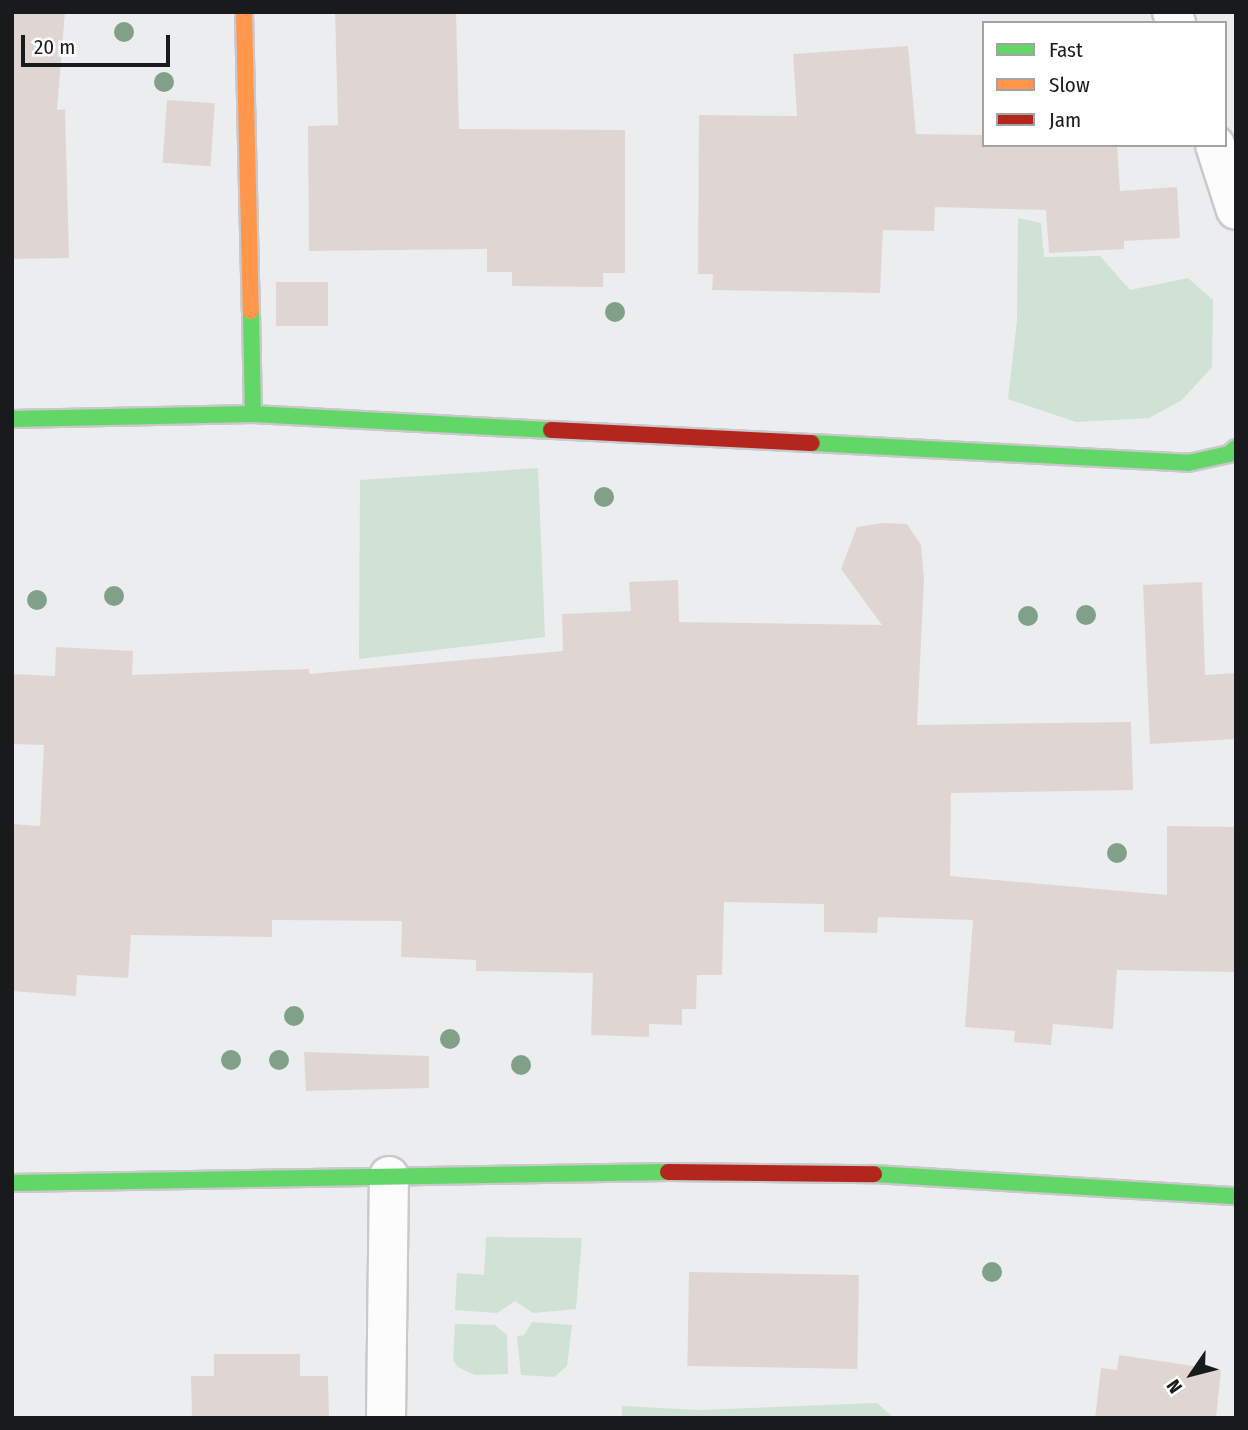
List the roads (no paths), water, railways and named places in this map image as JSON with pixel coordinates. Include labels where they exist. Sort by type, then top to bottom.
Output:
[{"type":"street","points":[[244,12],[253,414]]},
{"type":"street","points":[[1216,147],[1236,210]]},
{"type":"street","points":[[12,419],[253,414],[1188,463],[1229,454],[1236,448]]},
{"type":"street","points":[[12,1183],[786,1170],[1194,1190],[1236,1196]]},
{"type":"street","points":[[386,1418],[389,1176]]}]
